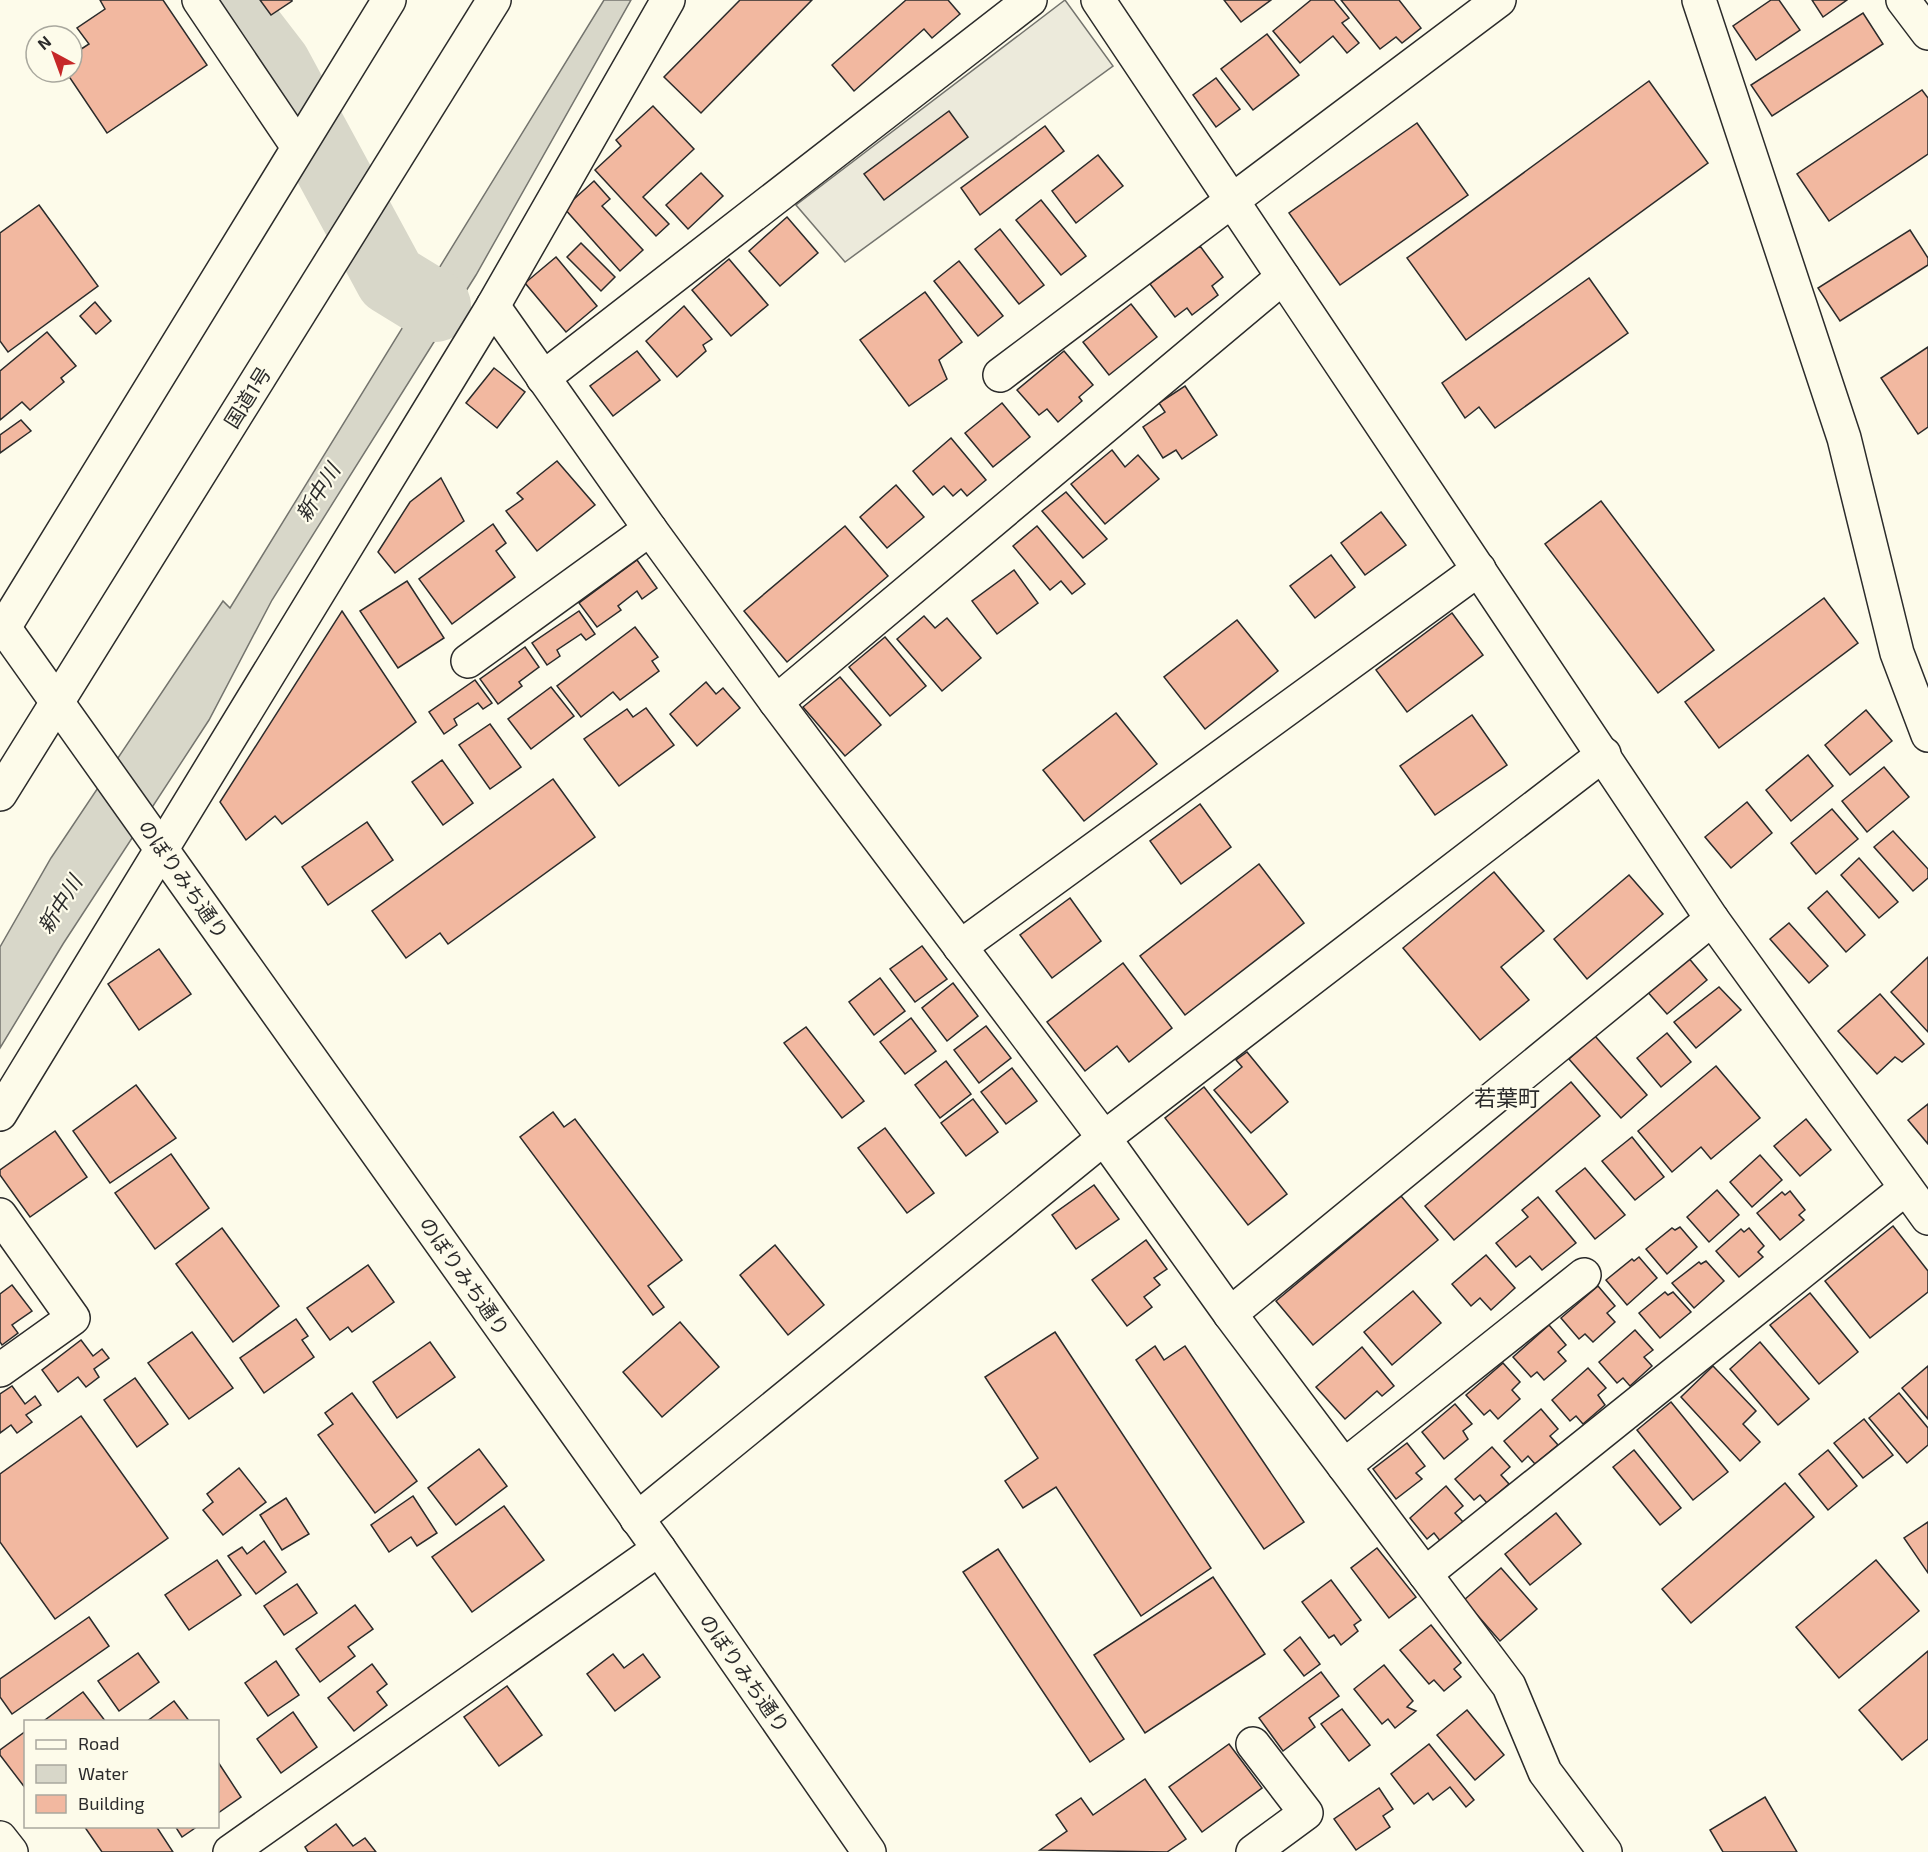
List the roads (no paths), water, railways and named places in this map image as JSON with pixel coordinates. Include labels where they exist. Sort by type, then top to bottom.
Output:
[{"type":"main road","points":[[199,0],[298,147]]},
{"type":"main road","points":[[1,628],[389,0]]},
{"type":"main road","name":"国道1号","points":[[0,794],[67,714],[494,0]]},
{"type":"main road","points":[[0,1114],[493,306],[668,0]]},
{"type":"main road","points":[[543,378],[1030,0]]},
{"type":"main road","points":[[1000,375],[1499,0]]},
{"type":"main road","points":[[1699,0],[1844,438],[1898,653],[1928,735]]},
{"type":"main road","points":[[1903,0],[1928,33]]},
{"type":"main road","points":[[1105,3],[1230,200],[1604,754],[1712,920],[1928,1218]]},
{"type":"main road","points":[[776,702],[1283,277]]},
{"type":"main road","points":[[493,306],[650,529],[776,702],[1104,1138],[1230,1314],[1509,1686],[1545,1772],[1605,1852]]},
{"type":"main road","points":[[468,661],[650,529]]},
{"type":"main road","points":[[960,947],[1479,569]]},
{"type":"main road","name":"のぼりみち通り","points":[[1,628],[67,714],[163,849],[659,1549],[869,1852]]},
{"type":"main road","points":[[637,1520],[1104,1138],[1604,754]]},
{"type":"main road","points":[[1230,1314],[1712,920]]},
{"type":"main road","points":[[1425,1574],[1906,1188]]},
{"type":"main road","points":[[0,1215],[73,1318],[0,1370]]},
{"type":"main road","points":[[1344,1466],[1584,1275]]},
{"type":"main road","points":[[230,1852],[659,1549]]},
{"type":"main road","points":[[1253,1744],[1306,1813],[1253,1852]]},
{"type":"main road","points":[[0,1838],[11,1852]]},
{"type":"water","points":[[604,0],[631,0],[476,275],[272,600],[209,720],[63,944],[0,1048],[0,947],[51,858],[223,601],[230,608]]},
{"type":"waterway","name":"新中川","points":[[225,0],[275,65],[391,279],[435,306]]},
{"type":"district","name":"若葉町","points":[[1507,1097]]}]
